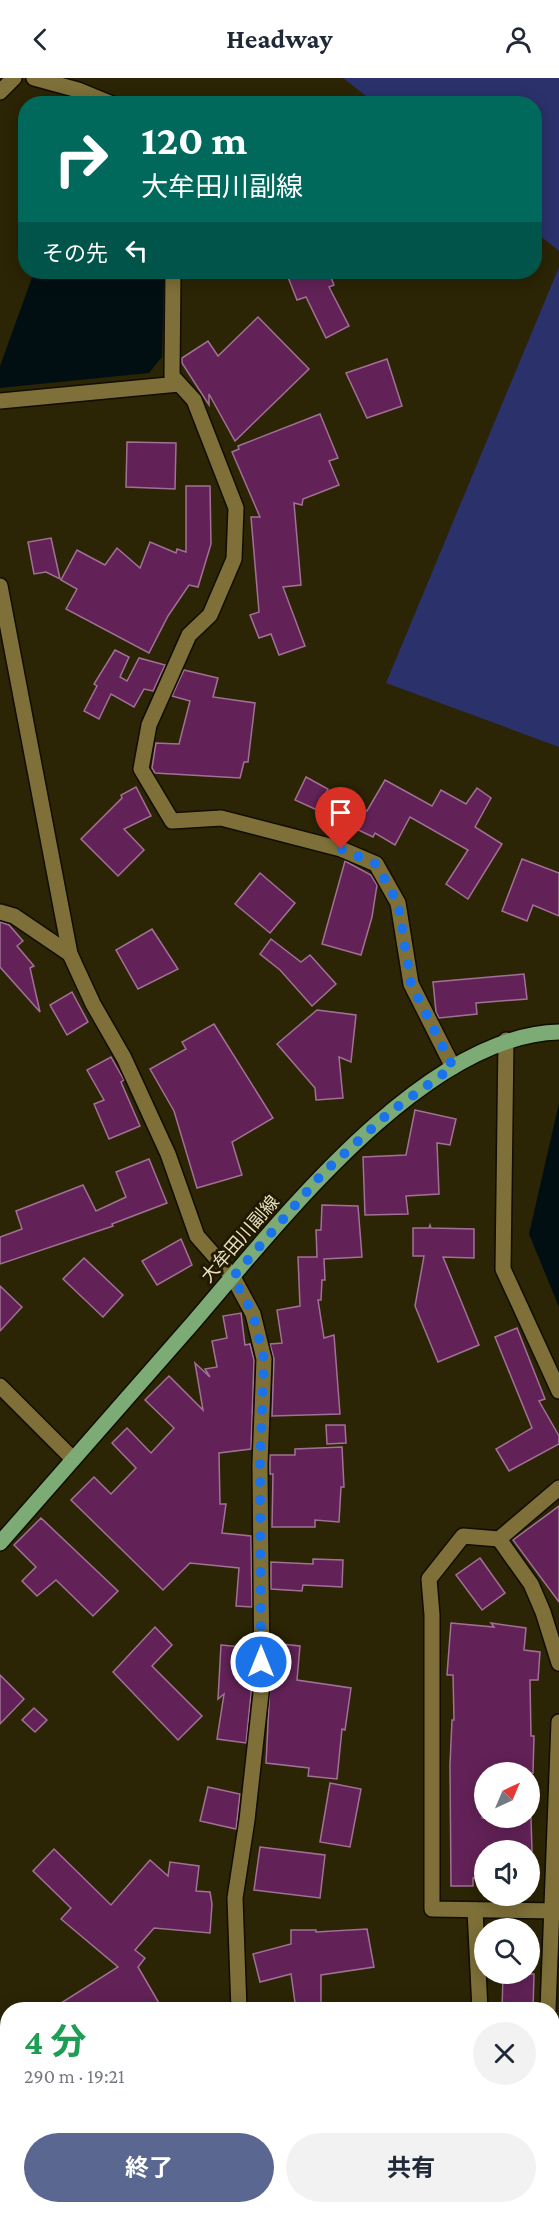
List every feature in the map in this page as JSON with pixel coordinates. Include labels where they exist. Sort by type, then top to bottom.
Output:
[{"type":"main road","name":"大牟田川副線","points":[[0,1543],[323,1173],[390,1112],[453,1067],[506,1040],[559,1032]]},
{"type":"street","points":[[0,92],[14,78]]},
{"type":"street","points":[[34,78],[93,96]]},
{"type":"street","points":[[173,279],[172,376],[194,400],[236,508],[234,559],[210,615],[189,635],[149,725],[141,769],[172,821],[221,818],[341,849],[376,864],[398,903],[411,984],[453,1067]]},
{"type":"street","points":[[0,401],[179,384]]},
{"type":"street","points":[[0,586],[70,954],[93,1004],[124,1058],[168,1154],[197,1236],[233,1277],[253,1314],[264,1359],[260,1464],[262,1684],[247,1820],[235,1898],[239,2002]]},
{"type":"street","points":[[0,912],[14,916],[70,954]]},
{"type":"street","points":[[506,1040],[503,1269],[559,1391]]},
{"type":"street","points":[[0,1386],[73,1459]]},
{"type":"street","points":[[556,1911],[432,1909],[432,1615],[429,1579],[463,1536],[499,1539],[559,1488]]},
{"type":"street","points":[[499,1539],[531,1584],[543,1612],[559,1663]]},
{"type":"street","points":[[549,2002],[556,1911],[559,1722]]},
{"type":"street","points":[[475,1910],[480,2002]]},
{"type":"shaded area","points":[[343,78],[559,78],[559,251],[542,237],[542,96],[366,96]]},
{"type":"shaded area","points":[[559,267],[559,747],[386,683]]},
{"type":"shaded area","points":[[31,279],[164,279],[162,357],[149,373],[0,388],[0,366]]},
{"type":"shaded area","points":[[559,1103],[559,1307],[529,1234]]},
{"type":"building","points":[[289,279],[332,279],[334,285],[329,287],[349,326],[326,338],[306,297],[297,300]]},
{"type":"building","points":[[258,317],[309,369],[235,441],[209,394],[209,405],[182,363],[182,358],[208,341],[218,356]]},
{"type":"building","points":[[387,359],[402,406],[367,418],[346,373]]},
{"type":"building","points":[[320,414],[338,458],[329,461],[339,485],[303,499],[302,505],[294,503],[301,585],[283,587],[305,646],[279,655],[271,634],[259,638],[250,615],[259,612],[251,517],[260,517],[232,452],[239,449],[238,446]]},
{"type":"building","points":[[127,442],[176,443],[175,489],[126,487]]},
{"type":"building","points":[[186,486],[210,486],[211,544],[198,587],[189,585],[168,616],[149,653],[66,609],[77,589],[61,580],[77,550],[105,565],[117,548],[140,568],[150,542],[176,553],[177,549],[186,552]]},
{"type":"building","points":[[51,538],[60,579],[46,572],[34,574],[28,542]]},
{"type":"building","points":[[115,650],[129,657],[120,677],[127,681],[139,658],[165,665],[153,691],[144,689],[134,707],[111,694],[99,719],[84,711],[97,686],[94,684]]},
{"type":"building","points":[[184,670],[218,678],[213,697],[255,703],[248,762],[244,762],[240,778],[155,773],[152,768],[156,743],[179,744],[190,701],[172,696]]},
{"type":"building","points":[[306,777],[328,789],[317,810],[295,800]]},
{"type":"building","points":[[385,780],[432,806],[441,790],[466,804],[477,788],[491,798],[475,827],[502,844],[468,899],[446,884],[468,850],[410,817],[395,845],[375,833],[373,837],[354,828],[363,809],[367,811]]},
{"type":"building","points":[[136,787],[151,816],[124,829],[144,850],[118,876],[81,839],[122,798],[121,795]]},
{"type":"building","points":[[522,859],[559,873],[559,916],[533,905],[527,921],[502,911]]},
{"type":"building","points":[[345,861],[371,875],[377,885],[372,917],[361,955],[322,944]]},
{"type":"building","points":[[260,873],[295,903],[270,933],[235,904]]},
{"type":"building","points":[[0,922],[9,925],[23,941],[17,946],[34,966],[30,968],[40,1012],[0,967]]},
{"type":"building","points":[[152,929],[178,969],[138,989],[116,950]]},
{"type":"building","points":[[271,939],[301,962],[310,955],[336,984],[312,1006],[280,970],[260,954]]},
{"type":"building","points":[[524,974],[527,999],[476,1003],[477,1014],[439,1018],[436,1012],[433,982]]},
{"type":"building","points":[[72,992],[88,1022],[67,1035],[50,1005]]},
{"type":"building","points":[[317,1010],[356,1015],[351,1062],[339,1057],[343,1098],[316,1100],[315,1088],[277,1044]]},
{"type":"building","points":[[214,1024],[273,1118],[232,1142],[242,1175],[197,1188],[174,1111],[150,1069],[186,1049],[182,1042]]},
{"type":"building","points":[[111,1057],[124,1080],[121,1082],[140,1126],[109,1139],[94,1104],[104,1100],[87,1070]]},
{"type":"building","points":[[415,1110],[456,1119],[450,1145],[437,1143],[439,1194],[406,1196],[408,1214],[365,1215],[363,1157],[406,1155]]},
{"type":"building","points":[[149,1159],[167,1203],[112,1224],[113,1226],[0,1264],[0,1237],[22,1229],[16,1211],[83,1185],[96,1211],[126,1197],[116,1172]]},
{"type":"building","points":[[322,1205],[358,1206],[362,1257],[324,1259],[325,1280],[322,1280],[321,1300],[318,1300],[324,1338],[334,1335],[340,1414],[272,1416],[274,1359],[270,1344],[282,1343],[277,1310],[300,1306],[298,1257],[317,1257],[316,1230],[321,1230]]},
{"type":"building","points":[[430,1225],[431,1228],[474,1229],[474,1258],[443,1257],[479,1345],[438,1362],[415,1306],[424,1256],[413,1256],[413,1228],[429,1228]]},
{"type":"building","points":[[181,1239],[192,1265],[157,1285],[142,1261]]},
{"type":"building","points":[[84,1258],[123,1295],[103,1317],[63,1279]]},
{"type":"building","points":[[0,1286],[22,1307],[0,1331]]},
{"type":"building","points":[[241,1313],[245,1345],[250,1344],[254,1360],[251,1449],[219,1453],[220,1504],[226,1504],[222,1533],[251,1536],[252,1607],[236,1606],[239,1568],[190,1563],[163,1590],[71,1500],[94,1477],[111,1494],[136,1468],[112,1443],[127,1428],[151,1453],[174,1428],[145,1400],[169,1376],[203,1410],[195,1363],[210,1377],[205,1369],[217,1367],[212,1341],[227,1338],[223,1316]]},
{"type":"building","points":[[517,1328],[545,1399],[539,1401],[559,1436],[559,1444],[509,1471],[496,1449],[532,1428],[495,1337]]},
{"type":"building","points":[[326,1425],[345,1425],[346,1443],[327,1444]]},
{"type":"building","points":[[342,1447],[344,1487],[341,1487],[339,1522],[315,1520],[315,1527],[272,1527],[273,1474],[270,1474],[270,1455],[295,1455],[295,1449]]},
{"type":"building","points":[[559,1506],[559,1602],[513,1540]]},
{"type":"building","points":[[41,1518],[118,1591],[93,1616],[56,1580],[37,1596],[22,1581],[36,1567],[14,1545]]},
{"type":"building","points":[[480,1558],[505,1593],[482,1610],[456,1575]]},
{"type":"building","points":[[313,1559],[343,1560],[342,1587],[303,1585],[302,1591],[271,1589],[271,1562],[313,1564]]},
{"type":"building","points":[[451,1623],[494,1627],[491,1623],[526,1628],[524,1650],[540,1652],[538,1680],[530,1680],[533,1762],[474,1762],[474,1828],[531,1828],[532,1840],[474,1840],[473,1886],[451,1886],[450,1765],[452,1720],[454,1720],[453,1675],[447,1675]]},
{"type":"building","points":[[155,1627],[172,1645],[152,1666],[202,1716],[178,1740],[113,1672]]},
{"type":"building","points":[[272,1643],[300,1646],[297,1680],[351,1688],[345,1730],[342,1729],[337,1779],[308,1776],[309,1768],[266,1763]]},
{"type":"building","points":[[221,1645],[252,1648],[252,1684],[246,1743],[217,1739],[224,1694],[218,1699]]},
{"type":"building","points":[[0,1675],[24,1699],[0,1724]]},
{"type":"building","points":[[34,1708],[47,1720],[35,1732],[22,1720]]},
{"type":"building","points":[[330,1783],[361,1789],[350,1847],[320,1842]]},
{"type":"building","points":[[208,1787],[240,1794],[236,1829],[200,1821]]},
{"type":"building","points":[[260,1847],[325,1855],[320,1898],[254,1890]]},
{"type":"building","points":[[54,1849],[111,1905],[150,1860],[168,1876],[170,1862],[199,1866],[196,1891],[210,1892],[212,1904],[210,1933],[154,1928],[135,1950],[145,1958],[138,1967],[158,2002],[63,2002],[118,1967],[61,1919],[71,1908],[33,1871]]},
{"type":"building","points":[[367,1929],[374,1967],[321,1975],[321,2002],[295,2002],[291,1974],[260,1982],[253,1954],[291,1944],[291,1930],[316,1930],[316,1932]]},
{"type":"building","points":[[503,1984],[534,1984],[533,2002],[502,2002]]},
{"type":"route","points":[[261,1662],[260,1464],[264,1359],[253,1314],[233,1277],[323,1173],[390,1112],[453,1067],[411,984],[398,903],[376,864],[341,849]]}]
